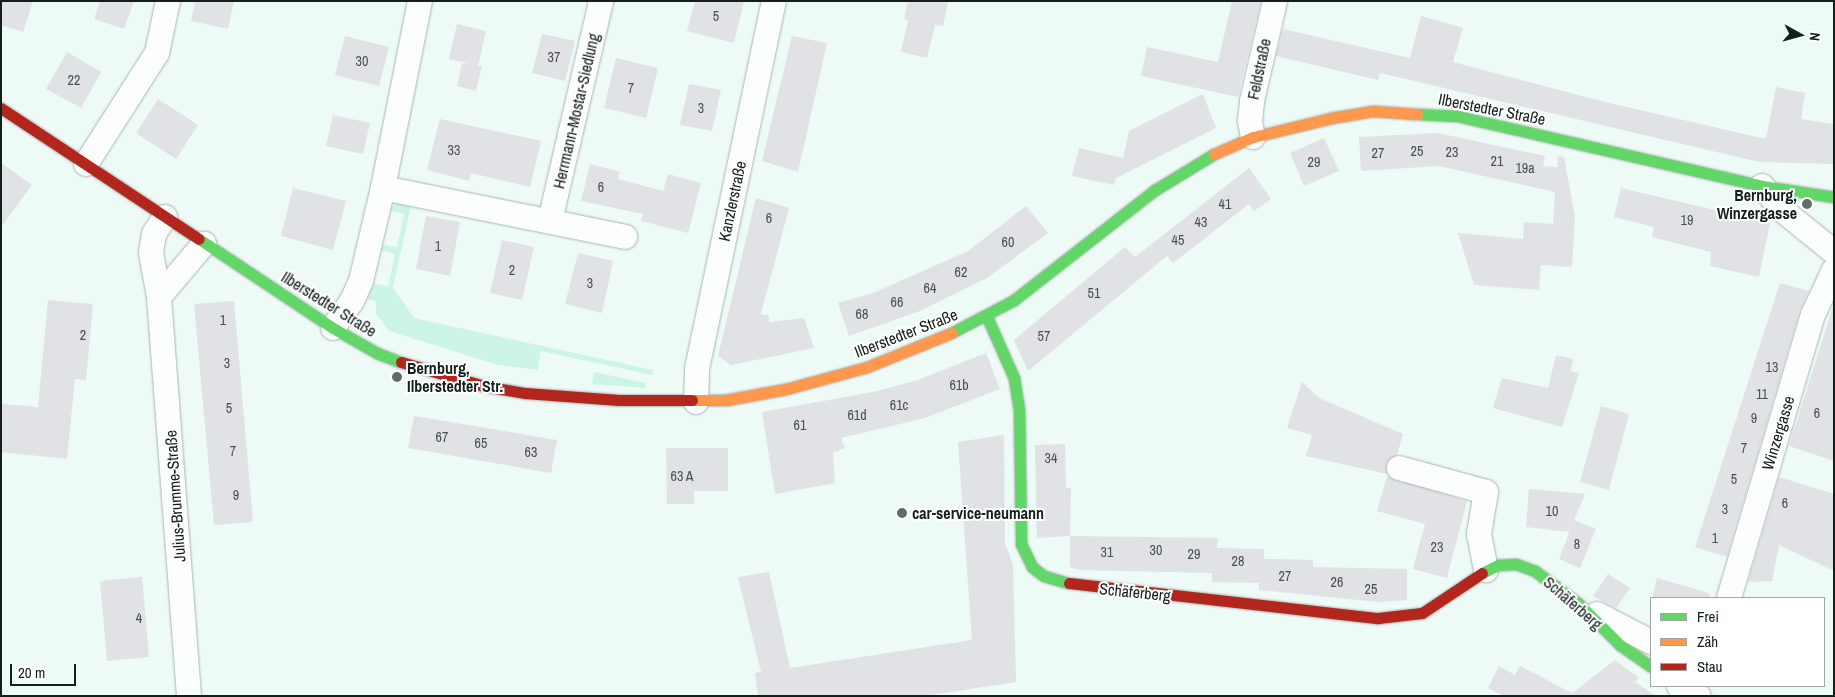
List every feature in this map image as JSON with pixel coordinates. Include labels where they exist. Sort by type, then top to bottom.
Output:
[{"type":"street","points":[[86,164],[157,53],[168,1]]},
{"type":"street","points":[[334,328],[352,301],[361,281],[383,188],[420,1]]},
{"type":"street","name":"Herrmann-Mostar-Siedlung","points":[[550,221],[601,1]]},
{"type":"street","name":"Kanzlerstraße","points":[[696,402],[697,369],[774,1]]},
{"type":"street","name":"Feldstraße","points":[[1253,137],[1250,122],[1252,101],[1275,1]]},
{"type":"street","name":"Ilberstedter Straße","points":[[1,108],[165,216],[204,244],[334,328],[403,364],[484,386],[582,398],[696,402],[786,389],[867,367],[938,340],[987,317],[1046,276],[1155,190],[1205,158],[1253,137],[1290,126],[1373,111],[1424,112],[1457,116],[1762,186],[1834,197]]},
{"type":"street","points":[[1762,186],[1782,210],[1834,252]]},
{"type":"street","points":[[383,188],[550,221],[624,238]]},
{"type":"street","name":"Julius-Brumme-Straße","points":[[165,216],[154,234],[151,253],[159,297],[189,696]]},
{"type":"street","points":[[159,297],[204,244]]},
{"type":"street","name":"Winzergasse","points":[[1729,597],[1813,314],[1834,270]]},
{"type":"street","name":"Schäferberg","points":[[987,317],[1014,378],[1019,410],[1021,544],[1032,567],[1044,576],[1081,587],[1378,618],[1422,613],[1486,570],[1506,564],[1525,566],[1579,604],[1620,645],[1650,666]]},
{"type":"street","points":[[1399,468],[1486,492],[1479,534],[1486,570]]},
{"type":"street","points":[[1579,604],[1650,641]]},
{"type":"street","points":[[1681,687],[1699,696]]},
{"type":"green space","points":[[403,200],[412,202],[393,287],[414,318],[653,370],[652,375],[541,351],[538,370],[498,365],[389,331],[376,314],[376,301],[368,300],[371,283],[388,286],[395,254],[378,250],[381,244],[397,247],[404,214],[388,210]]},
{"type":"green space","points":[[594,372],[646,383],[645,388],[592,384]]},
{"type":"building","points":[[1,1],[33,1],[23,32],[1,25]]},
{"type":"building","points":[[100,1],[134,1],[124,29],[94,19]]},
{"type":"building","points":[[195,1],[234,1],[228,29],[191,21]]},
{"type":"building","points":[[695,1],[744,1],[734,43],[687,31]]},
{"type":"building","points":[[908,1],[948,1],[943,26],[935,25],[927,58],[901,52],[908,20],[904,19]]},
{"type":"building","points":[[1232,1],[1261,1],[1238,97],[1141,76],[1147,47],[1218,62]]},
{"type":"building","points":[[1421,16],[1463,28],[1453,62],[1601,101],[1766,139],[1776,87],[1805,93],[1801,119],[1834,124],[1834,164],[1759,162],[1380,73],[1378,80],[1276,56],[1283,29],[1410,58]]},
{"type":"building","points":[[457,24],[486,31],[478,66],[449,59]]},
{"type":"building","points":[[542,34],[575,41],[565,81],[532,73]]},
{"type":"building","points":[[345,36],[389,47],[379,86],[335,75]]},
{"type":"building","points":[[792,36],[827,43],[798,172],[762,161]]},
{"type":"building","points":[[67,52],[101,72],[81,108],[46,89]]},
{"type":"building","points":[[616,58],[658,68],[646,118],[604,108]]},
{"type":"building","points":[[462,63],[482,66],[476,91],[457,86]]},
{"type":"building","points":[[689,84],[721,90],[712,131],[680,125]]},
{"type":"building","points":[[1203,94],[1216,128],[1116,178],[1114,185],[1072,176],[1079,148],[1123,158],[1129,131]]},
{"type":"building","points":[[158,99],[198,125],[176,159],[136,133]]},
{"type":"building","points":[[333,115],[370,123],[363,154],[326,146]]},
{"type":"building","points":[[440,119],[541,141],[530,187],[471,173],[469,181],[427,170]]},
{"type":"building","points":[[1438,133],[1545,156],[1543,166],[1557,167],[1558,156],[1564,157],[1575,217],[1572,267],[1541,265],[1539,290],[1474,285],[1458,233],[1523,239],[1524,222],[1553,224],[1555,192],[1439,166],[1361,171],[1359,137]]},
{"type":"building","points":[[1324,138],[1339,171],[1304,186],[1290,153]]},
{"type":"building","points":[[1,163],[32,185],[1,227]]},
{"type":"building","points":[[590,164],[620,172],[618,179],[663,191],[668,174],[701,183],[688,233],[641,221],[643,214],[581,201]]},
{"type":"building","points":[[1249,168],[1271,199],[1254,211],[1249,204],[1173,263],[1167,256],[1028,371],[1014,340],[1125,247],[1135,257]]},
{"type":"building","points":[[293,188],[346,201],[333,250],[281,236]]},
{"type":"building","points":[[1621,188],[1770,223],[1759,277],[1710,266],[1711,252],[1652,237],[1654,227],[1614,217]]},
{"type":"building","points":[[756,198],[789,208],[761,314],[769,315],[769,322],[804,318],[814,348],[731,365],[718,356]]},
{"type":"building","points":[[1026,206],[1048,233],[987,278],[920,311],[849,336],[838,303],[873,293],[968,251]]},
{"type":"building","points":[[426,216],[460,222],[450,276],[416,269]]},
{"type":"building","points":[[502,240],[534,247],[522,300],[490,293]]},
{"type":"building","points":[[578,253],[613,261],[602,313],[565,304]]},
{"type":"building","points":[[1780,283],[1809,291],[1800,311],[1727,557],[1695,547]]},
{"type":"building","points":[[48,300],[93,304],[86,380],[75,379],[67,459],[1,452],[1,404],[38,407]]},
{"type":"building","points":[[234,301],[253,522],[214,525],[194,304]]},
{"type":"building","points":[[1834,303],[1834,461],[1789,446]]},
{"type":"building","points":[[986,353],[1000,389],[925,418],[841,438],[845,448],[833,453],[835,483],[775,494],[762,412],[873,392],[915,381]]},
{"type":"building","points":[[1556,355],[1573,359],[1571,371],[1579,373],[1562,427],[1493,408],[1502,378],[1548,388]]},
{"type":"building","points":[[1302,382],[1319,398],[1403,434],[1397,455],[1386,464],[1387,474],[1306,456],[1312,435],[1287,428]]},
{"type":"building","points":[[1601,406],[1629,414],[1609,490],[1580,482]]},
{"type":"building","points":[[414,416],[557,440],[551,473],[408,448]]},
{"type":"building","points":[[1004,435],[1005,544],[1013,564],[1016,682],[925,696],[758,696],[755,673],[761,672],[738,577],[769,572],[790,668],[972,640],[958,442]]},
{"type":"building","points":[[1065,444],[1066,488],[1071,488],[1070,536],[1037,538],[1035,445]]},
{"type":"building","points":[[666,448],[728,448],[728,491],[694,491],[694,504],[667,504]]},
{"type":"building","points":[[1387,476],[1467,501],[1447,578],[1413,569],[1425,524],[1377,511]]},
{"type":"building","points":[[1779,477],[1834,494],[1834,571],[1779,545],[1772,581],[1748,582]]},
{"type":"building","points":[[1529,489],[1585,494],[1569,532],[1526,527]]},
{"type":"building","points":[[1574,520],[1596,529],[1580,568],[1559,559]]},
{"type":"building","points":[[1070,536],[1218,538],[1217,548],[1264,549],[1264,559],[1313,560],[1313,567],[1407,569],[1407,600],[1378,602],[1259,590],[1259,583],[1212,582],[1212,573],[1080,570],[1070,567]]},
{"type":"building","points":[[1608,574],[1630,588],[1616,608],[1593,596]]},
{"type":"building","points":[[142,577],[149,657],[107,661],[100,581]]},
{"type":"building","points":[[1657,578],[1709,593],[1709,597],[1652,597]]},
{"type":"building","points":[[1615,660],[1639,678],[1635,682],[1656,696],[1504,696],[1488,688],[1499,666],[1515,675],[1520,666],[1572,693]]},
{"type":"traffic: fast","points":[[1417,114],[1457,116],[1762,186],[1834,197]]},
{"type":"traffic: fast","points":[[951,333],[1014,300],[1155,190],[1214,154]]},
{"type":"traffic: fast","points":[[199,239],[333,328],[377,353],[401,362]]},
{"type":"traffic: fast","points":[[987,317],[1014,378],[1019,410],[1021,544],[1032,567],[1044,576],[1069,583]]},
{"type":"traffic: fast","points":[[1482,573],[1498,565],[1516,564],[1535,571],[1579,604],[1620,645],[1650,666]]},
{"type":"traffic: slow","points":[[1214,154],[1253,137],[1331,118],[1373,111],[1417,114]]},
{"type":"traffic: slow","points":[[692,400],[726,400],[786,389],[867,367],[951,333]]},
{"type":"traffic: jam","points":[[1,108],[199,239]]},
{"type":"traffic: jam","points":[[401,362],[484,386],[525,393],[619,400],[692,400]]},
{"type":"traffic: jam","points":[[1069,583],[1378,618],[1422,613],[1482,573]]},
{"type":"place","name":"Bernburg, Winzergasse","points":[[1807,204]]},
{"type":"place","name":"Bernburg, Ilberstedter Str.","points":[[397,377]]},
{"type":"place","name":"car-service-neumann","points":[[902,513]]}]
